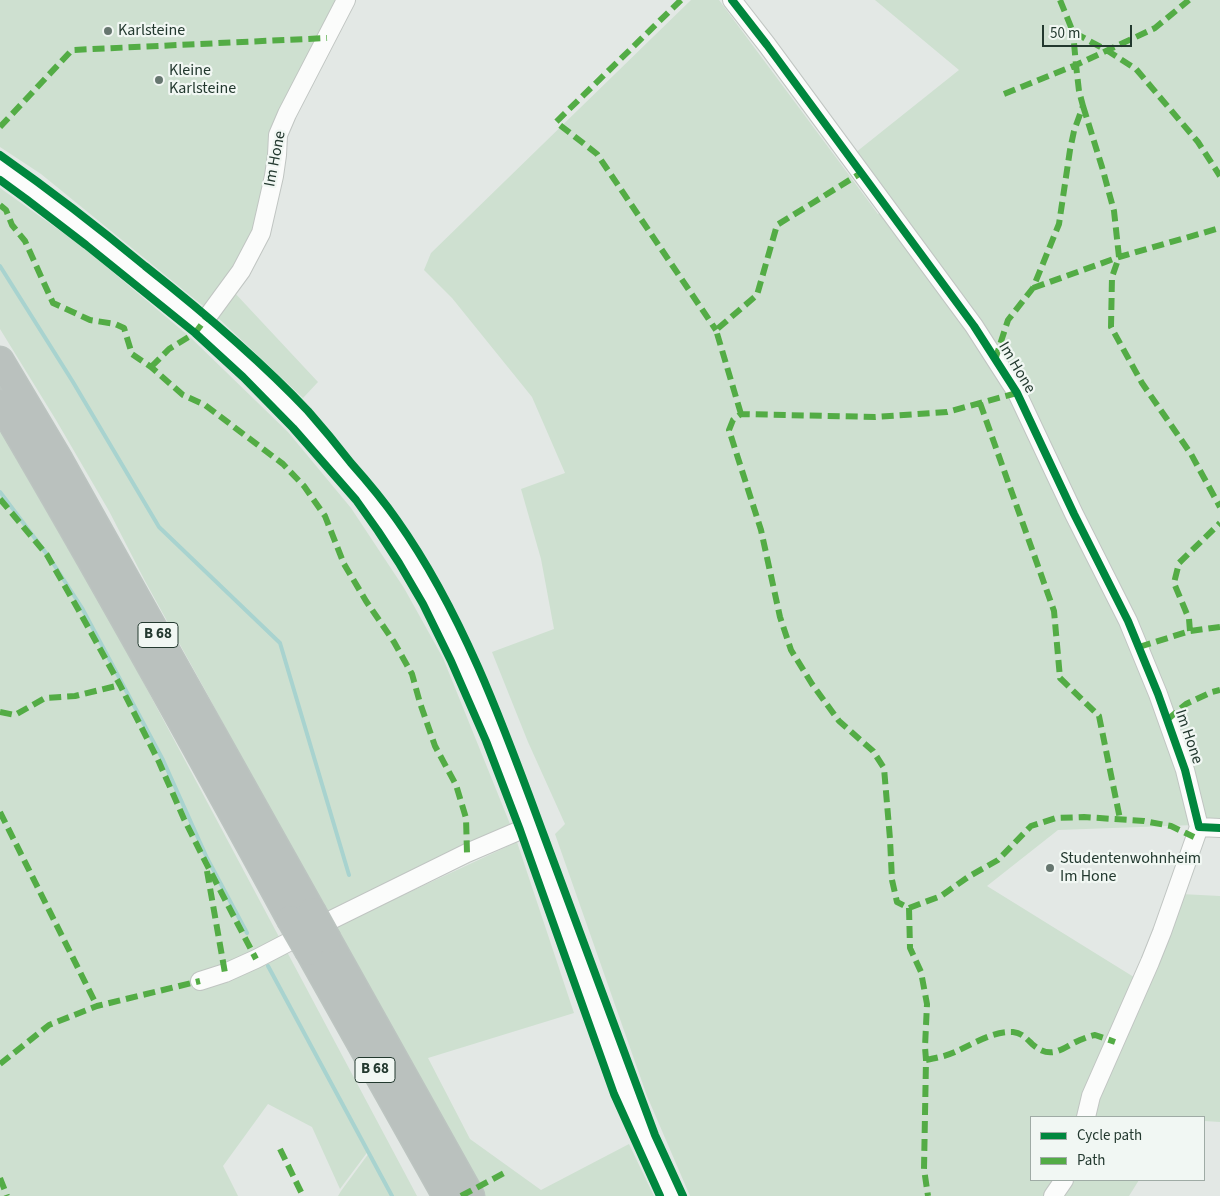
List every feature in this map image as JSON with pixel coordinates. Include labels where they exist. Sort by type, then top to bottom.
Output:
[{"type":"highway","name":"B 68","points":[[0,360],[60,461],[301,915]]},
{"type":"highway","name":"B 68","points":[[0,403],[181,718],[319,946],[455,1189]]},
{"type":"street","name":"Im Hone","points":[[208,316],[241,271],[260,233],[274,176],[278,135],[346,0]]},
{"type":"street","name":"Im Hone","points":[[732,0],[974,326],[1017,393],[1074,514],[1128,621],[1158,694],[1185,770],[1199,827]]},
{"type":"street","points":[[0,169],[91,235],[202,325],[250,368],[301,420],[388,525],[433,599],[461,656],[496,737],[630,1099],[650,1149],[672,1196]]},
{"type":"street","points":[[200,981],[256,959],[441,866],[530,826]]},
{"type":"street","points":[[1086,1116],[1091,1096],[1162,932],[1194,837],[1199,827],[1220,828]]},
{"type":"street","points":[[1053,1196],[1063,1181]]},
{"type":"green space","points":[[0,0],[338,0],[290,90],[257,232],[208,310],[41,174],[0,147]]},
{"type":"green space","points":[[691,0],[719,0],[878,214],[891,204],[855,153],[959,70],[875,0],[1220,0],[1220,827],[1195,825],[1058,830],[987,886],[1137,979],[1181,894],[1220,896],[1220,1122],[1205,1121],[1205,1116],[1030,1116],[1030,1181],[1138,1181],[1129,1196],[690,1196],[647,1096],[555,834],[565,824],[528,742],[492,652],[554,629],[541,559],[521,489],[565,473],[532,397],[452,298],[424,270],[431,253]]},
{"type":"green space","points":[[0,188],[83,247],[191,338],[288,432],[351,508],[404,588],[443,658],[510,824],[326,914],[109,511],[0,329]]},
{"type":"green space","points":[[233,291],[318,382],[303,398],[215,315]]},
{"type":"green space","points":[[0,430],[123,644],[417,1196],[393,1196],[369,1150],[340,1189],[312,1127],[268,1104],[223,1166],[238,1196],[0,1196]]},
{"type":"green space","points":[[517,842],[574,1013],[428,1058],[470,1139],[541,1190],[629,1144],[654,1196],[483,1196],[333,928]]},
{"type":"green space","points":[[369,1153],[391,1196],[338,1196],[341,1191]]},
{"type":"waterway","points":[[0,266],[73,382],[159,527],[280,643],[349,875]]},
{"type":"waterway","points":[[0,492],[49,557],[82,608],[163,760],[207,858],[247,933]]},
{"type":"waterway","points":[[268,966],[392,1196]]},
{"type":"marked path","points":[[681,0],[556,122],[597,154],[716,330]]},
{"type":"marked path","points":[[1060,0],[1073,32],[1136,69],[1198,142],[1220,176]]},
{"type":"marked path","points":[[1004,94],[1076,65],[1155,28],[1189,0]]},
{"type":"marked path","points":[[995,360],[1008,320],[1033,288],[1059,224],[1070,150],[1074,131],[1083,106],[1079,91],[1073,32]]},
{"type":"marked path","points":[[0,127],[72,50],[327,38]]},
{"type":"marked path","points":[[1083,106],[1114,211],[1119,257],[1112,277],[1111,327],[1142,383],[1191,454],[1220,507]]},
{"type":"marked path","points":[[741,414],[716,330],[757,295],[777,225],[861,173]]},
{"type":"marked path","points":[[0,205],[6,210],[12,225],[25,241],[53,303],[90,320],[115,324],[124,328],[132,354],[151,367],[183,395],[205,405],[283,464],[304,486],[325,516],[344,564],[394,642],[412,674],[435,746],[456,785],[466,818],[467,853]]},
{"type":"marked path","points":[[1033,288],[1119,257],[1220,228]]},
{"type":"marked path","points":[[151,367],[169,349],[195,333],[208,316]]},
{"type":"marked path","points":[[1017,393],[947,412],[875,417],[741,414],[733,420],[729,430],[761,530],[780,617],[791,650],[812,684],[839,721],[873,751],[884,768],[892,880],[897,902],[909,908],[941,896],[968,877],[998,860],[1031,826],[1056,818],[1084,817],[1144,821],[1171,826],[1194,837]]},
{"type":"marked path","points":[[980,403],[1054,611],[1060,678],[1099,716],[1120,819]]},
{"type":"marked path","points":[[0,499],[47,555],[78,609],[120,685],[159,762],[184,819],[256,959]]},
{"type":"marked path","points":[[1190,631],[1189,619],[1174,583],[1179,563],[1220,523]]},
{"type":"marked path","points":[[1139,647],[1190,631],[1220,627]]},
{"type":"marked path","points":[[0,712],[15,715],[45,698],[75,696],[120,685]]},
{"type":"marked path","points":[[1167,720],[1186,704],[1220,690]]},
{"type":"marked path","points":[[0,812],[97,1006]]},
{"type":"marked path","points":[[207,871],[225,973]]},
{"type":"marked path","points":[[909,908],[910,948],[921,972],[927,1004],[924,1169],[928,1196]]},
{"type":"marked path","points":[[0,1064],[49,1025],[97,1006],[200,981]]},
{"type":"marked path","points":[[926,1060],[948,1055],[983,1039],[1006,1032],[1019,1033],[1045,1052],[1062,1049],[1095,1035],[1115,1042]]},
{"type":"marked path","points":[[280,1149],[303,1196]]},
{"type":"marked path","points":[[461,1196],[506,1172]]},
{"type":"marked path","points":[[0,1178],[7,1196]]},
{"type":"cycle path","points":[[732,0],[974,326],[1017,393],[1074,514],[1128,621],[1158,694],[1185,770],[1199,827],[1220,828]]},
{"type":"cycle path","points":[[0,155],[110,237],[208,318],[269,372],[308,411],[375,491],[421,556],[462,632],[497,712],[655,1135],[683,1196]]},
{"type":"cycle path","points":[[0,180],[86,245],[195,333],[243,377],[293,428],[356,500],[399,563],[423,604],[451,661],[486,741],[520,830],[614,1094],[660,1196]]},
{"type":"place","name":"Karlsteine","points":[[108,31]]},
{"type":"place","name":"Kleine Karlsteine","points":[[159,80]]},
{"type":"place","name":"Studentenwohnheim Im Hone","points":[[1050,868]]}]
